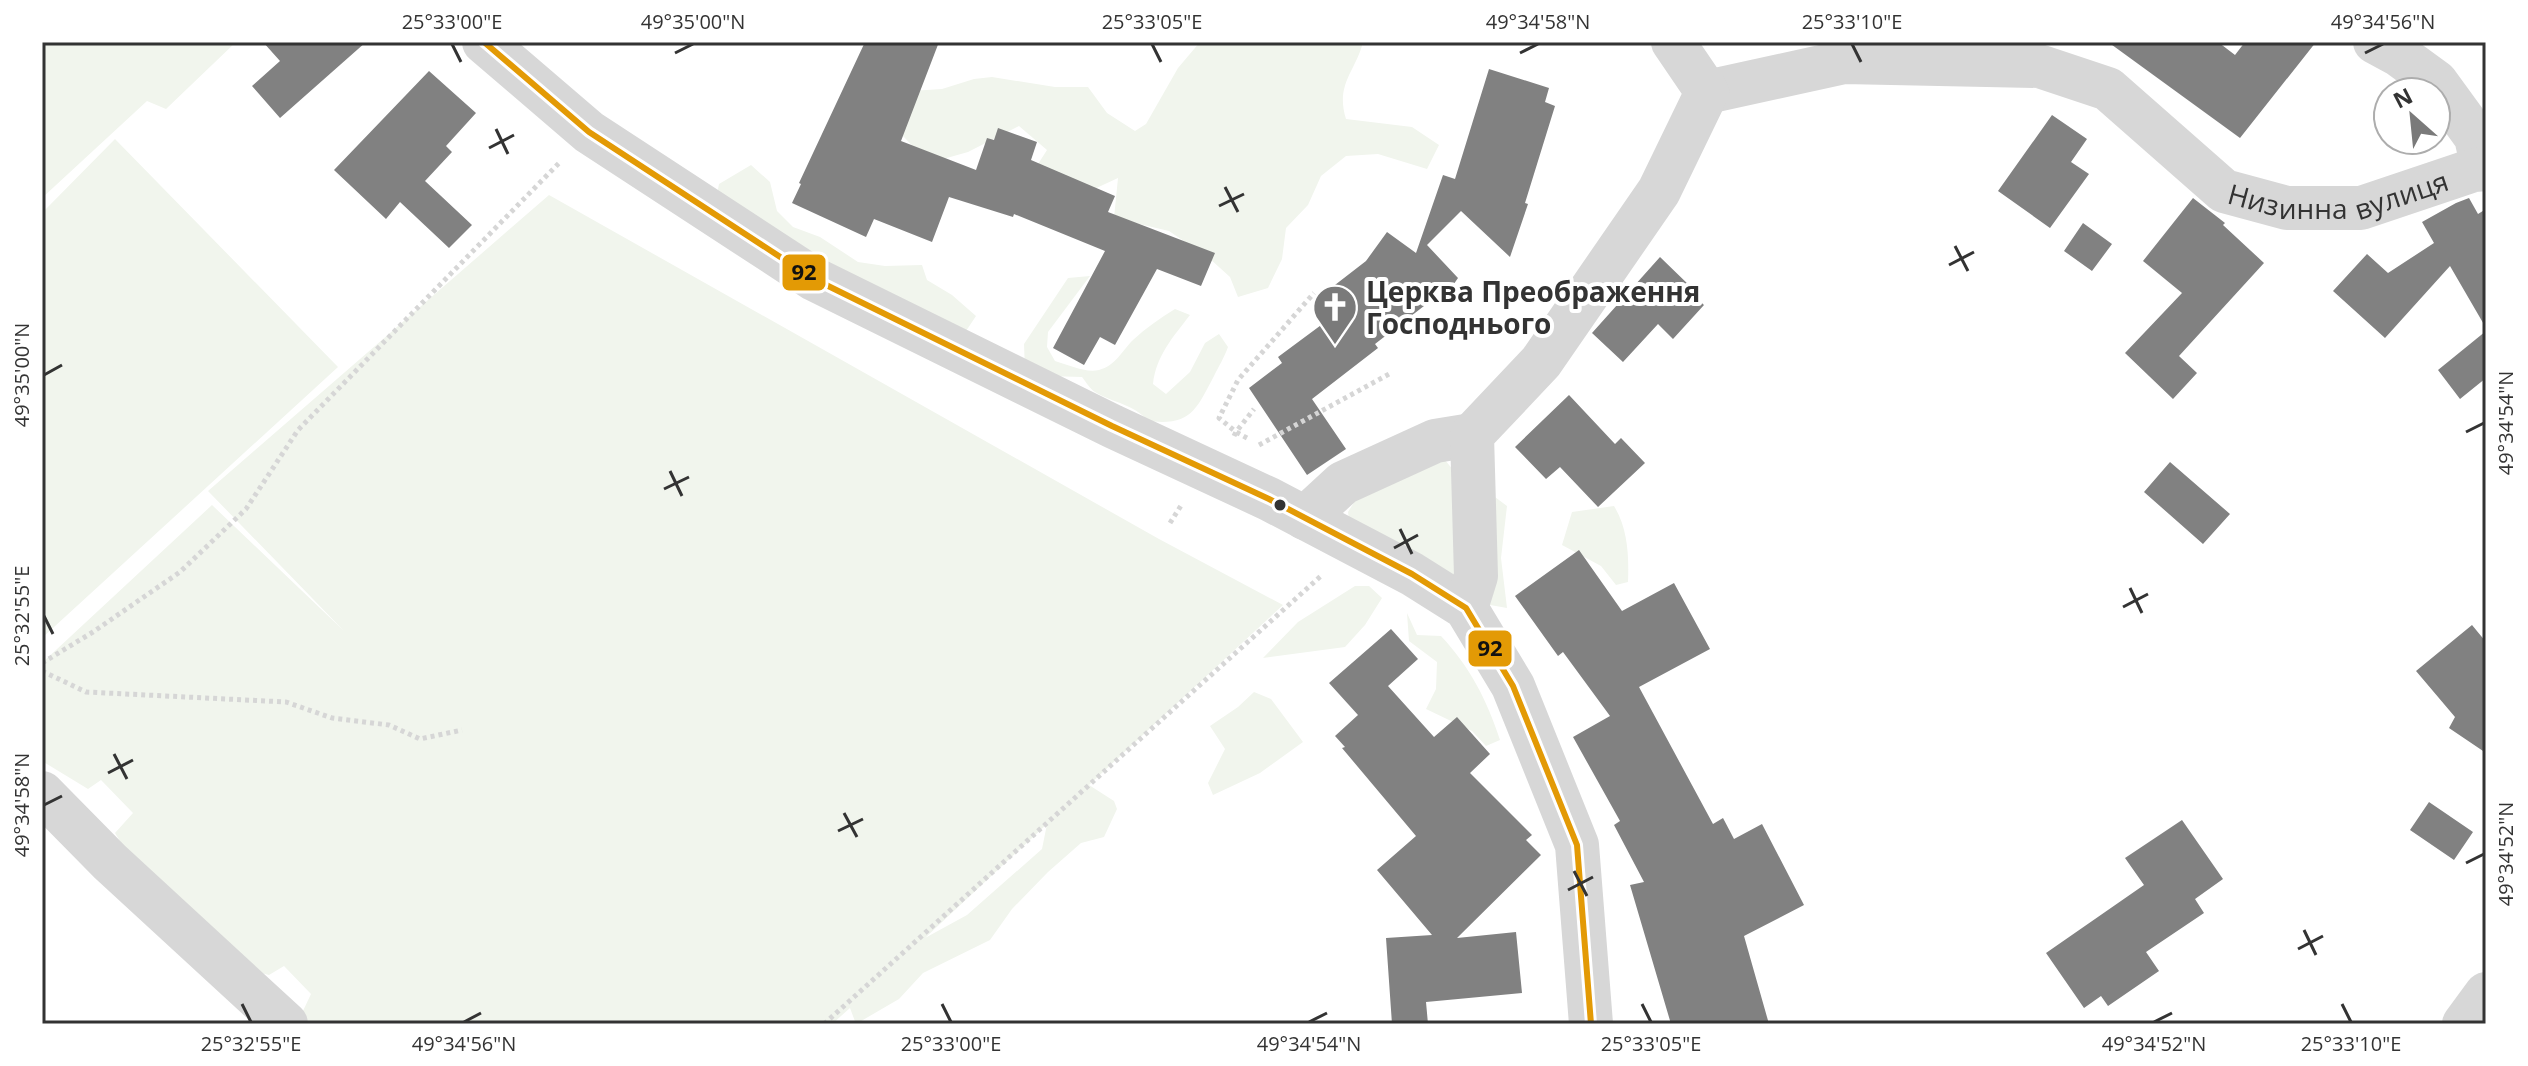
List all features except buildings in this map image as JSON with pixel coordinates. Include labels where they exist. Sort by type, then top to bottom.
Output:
[{"type":"street","points":[[484,42],[589,132],[814,279],[1305,518],[1412,574],[1466,608],[1513,686],[1577,845],[1591,1024]]},
{"type":"street","points":[[1305,518],[1343,483],[1435,441],[1472,435],[1541,362],[1659,191],[1707,92],[1673,42]]},
{"type":"street","points":[[2375,42],[2436,82],[2476,137],[2484,169]]},
{"type":"street","name":"Низинна вулиця","points":[[1707,92],[1844,62],[2039,66],[2108,89],[2224,191],[2287,208],[2361,208],[2484,169]]},
{"type":"street","points":[[1466,608],[1476,576],[1472,435]]},
{"type":"street","points":[[42,793],[110,862],[286,1024]]},
{"type":"street","points":[[2464,1024],[2486,994]]},
{"type":"path","points":[[42,663],[180,572],[246,509],[298,430],[589,132]]},
{"type":"path","points":[[1314,293],[1238,380],[1219,418],[1259,446],[1391,373]]},
{"type":"path","points":[[1230,442],[1254,409]]},
{"type":"path","points":[[824,1024],[1330,568]]},
{"type":"path","points":[[42,671],[86,692],[286,702],[332,718],[389,725],[420,739],[462,730]]},
{"type":"shaded area","points":[[42,42],[236,42],[166,109],[147,101],[42,198]]},
{"type":"shaded area","points":[[1200,42],[1363,42],[1343,96],[1346,119],[1412,127],[1439,145],[1427,169],[1378,154],[1346,156],[1321,176],[1308,205],[1286,228],[1282,259],[1268,288],[1238,297],[1230,277],[1209,258],[1169,231],[1114,218],[1118,178],[1077,197],[1031,175],[1047,150],[1019,126],[968,152],[929,163],[902,135],[911,91],[942,89],[992,77],[1055,87],[1088,87],[1107,113],[1135,131],[1146,124],[1178,68]]},
{"type":"shaded area","points":[[115,139],[338,367],[42,638],[42,213]]},
{"type":"shaded area","points":[[751,165],[770,182],[777,211],[793,227],[820,237],[858,262],[885,266],[922,265],[927,280],[952,295],[976,316],[964,334],[714,210],[719,184]]},
{"type":"shaded area","points":[[549,195],[1159,539],[1283,605],[1089,785],[1114,801],[1117,809],[1104,837],[1081,843],[1048,872],[1012,909],[990,940],[923,973],[899,999],[856,1024],[850,1008],[832,1024],[307,1024],[302,1013],[311,994],[284,966],[269,975],[249,970],[142,877],[115,833],[133,813],[101,780],[88,789],[42,761],[42,663],[212,505],[344,631],[208,491]],"holes":[[[1047,824],[1042,849],[967,915],[925,938]]]},
{"type":"shaded area","points":[[1090,276],[1048,332],[1047,347],[1055,361],[1088,370],[1105,368],[1143,331],[1175,309],[1190,315],[1166,347],[1158,364],[1153,384],[1166,394],[1190,372],[1205,343],[1219,334],[1228,347],[1197,406],[1183,418],[1148,421],[1130,407],[1095,392],[1082,377],[1048,376],[1025,371],[1024,344],[1068,278]]},
{"type":"shaded area","points":[[1445,460],[1458,476],[1457,579],[1350,526],[1348,512],[1358,496]]},
{"type":"shaded area","points":[[1495,497],[1507,506],[1501,558],[1507,608],[1479,603]]},
{"type":"shaded area","points":[[1614,506],[1625,533],[1628,562],[1628,582],[1616,585],[1601,566],[1562,545],[1572,512]]},
{"type":"shaded area","points":[[1355,586],[1369,586],[1382,598],[1365,625],[1345,647],[1263,658],[1298,622]]},
{"type":"shaded area","points":[[1407,613],[1417,635],[1441,636],[1461,660],[1483,698],[1500,740],[1486,746],[1472,731],[1426,709],[1436,689],[1437,662],[1409,641]]},
{"type":"shaded area","points":[[1254,692],[1271,699],[1303,742],[1260,773],[1213,795],[1208,783],[1225,749],[1210,726]]},
{"type":"transit line","name":"92","points":[[484,42],[589,132],[814,279],[1112,426],[1269,499],[1412,574],[1466,608],[1513,686],[1577,845],[1591,1024]]},
{"type":"place","name":"Церква Преображення Господнього","points":[[1335,346]]}]
